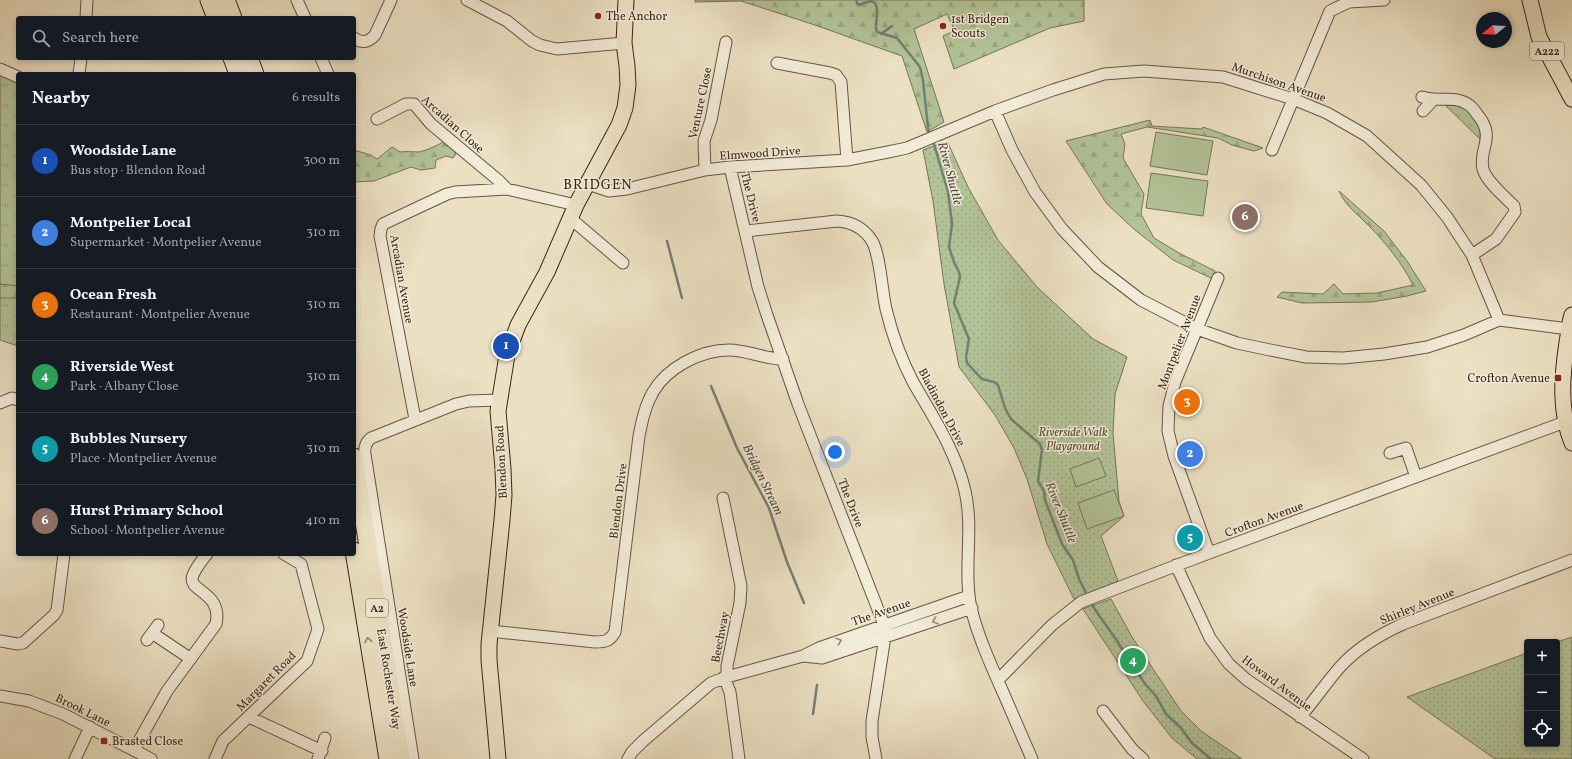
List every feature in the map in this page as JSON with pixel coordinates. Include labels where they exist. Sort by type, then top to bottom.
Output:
[{"type":"highway","points":[[209,0],[215,16]]},
{"type":"highway","points":[[226,0],[232,16]]},
{"type":"highway","points":[[233,60],[237,72]]},
{"type":"highway","points":[[250,60],[254,72]]},
{"type":"highway","name":"East Rochester Way","points":[[356,470],[401,759]]},
{"type":"highway","name":"East Rochester Way","points":[[355,556],[375,678]]},
{"type":"highway","points":[[375,678],[375,712],[382,759]]},
{"type":"highway","name":"A2","points":[[375,678],[388,759]]},
{"type":"main road","name":"Blendon Road","points":[[498,759],[489,664],[490,631],[504,495],[498,421],[499,400],[507,355],[512,341],[547,272],[573,211],[617,131],[625,108],[628,79],[624,43],[626,0]]},
{"type":"main road","name":"A222","points":[[1530,0],[1539,37],[1572,99]]},
{"type":"main road","points":[[1571,322],[1563,376],[1563,395],[1565,422],[1572,443]]},
{"type":"street","points":[[86,16],[88,0]]},
{"type":"street","points":[[297,0],[304,16]]},
{"type":"street","points":[[356,39],[364,42],[371,40],[375,35],[391,0]]},
{"type":"street","points":[[467,0],[507,21],[532,41],[540,45],[557,49],[624,43]]},
{"type":"street","points":[[1272,150],[1330,11],[1349,2],[1384,0]]},
{"type":"street","name":"Venture Close","points":[[705,170],[704,141],[711,120],[726,42]]},
{"type":"street","points":[[80,72],[81,60]]},
{"type":"street","points":[[322,60],[327,72]]},
{"type":"street","points":[[776,63],[830,73],[839,78],[842,91],[847,160]]},
{"type":"street","points":[[0,69],[16,76]]},
{"type":"street","name":"Murchison Avenue","points":[[934,137],[995,111],[1053,90],[1104,74],[1144,71],[1223,77],[1293,99],[1327,113],[1367,136],[1421,185],[1447,217],[1472,255],[1499,320]]},
{"type":"street","points":[[1423,111],[1427,99],[1447,98],[1458,100],[1470,105],[1481,118],[1486,128],[1487,139],[1483,168],[1486,176],[1514,206],[1515,212],[1496,239],[1472,255]]},
{"type":"street","name":"Arcadian Close","points":[[376,119],[406,104],[414,104],[432,124],[507,189]]},
{"type":"street","points":[[995,111],[1012,150],[1035,192],[1062,229],[1098,267],[1141,300],[1197,329],[1237,343],[1270,350],[1306,357],[1343,358],[1384,354],[1427,347],[1464,335],[1499,320],[1571,322]]},
{"type":"street","name":"Elmwood Drive","points":[[588,184],[608,191],[627,189],[705,170],[730,167],[847,160],[888,152],[920,143],[934,137]]},
{"type":"street","name":"The Drive","points":[[730,167],[758,286],[767,315],[801,411],[885,624],[886,637],[872,721],[872,737],[876,759]]},
{"type":"street","name":"Arcadian Avenue","points":[[415,419],[380,236],[383,224],[447,194],[455,192],[507,189],[573,211]]},
{"type":"street","points":[[573,211],[623,264]]},
{"type":"street","name":"Bladindon Drive","points":[[746,231],[837,221],[855,224],[873,242],[877,255],[884,298],[897,346],[913,381],[939,425],[965,488],[968,505],[969,596],[979,633],[1032,759]]},
{"type":"street","name":"Montpelier Avenue","points":[[1209,553],[1174,456],[1168,430],[1169,406],[1175,382],[1218,278]]},
{"type":"street","name":"Blendon Drive","points":[[490,631],[595,642],[603,642],[612,637],[615,627],[639,436],[647,405],[654,392],[661,382],[682,364],[700,356],[718,351],[738,351],[772,359],[783,359]]},
{"type":"street","points":[[0,403],[12,398],[16,399]]},
{"type":"street","name":"Woodside Lane","points":[[413,759],[364,450],[366,442],[371,438],[415,419],[469,401],[499,400]]},
{"type":"street","name":"Crofton Avenue","points":[[998,680],[1052,625],[1077,604],[1176,565],[1565,422]]},
{"type":"street","points":[[1390,453],[1406,448],[1416,477]]},
{"type":"street","name":"Beechway","points":[[628,759],[632,752],[643,741],[711,683],[726,677],[741,586],[723,498]]},
{"type":"street","points":[[0,641],[18,644],[23,643],[54,615],[57,610],[64,556]]},
{"type":"street","points":[[134,750],[164,694],[214,629],[218,618],[213,600],[196,588],[193,582],[193,575],[206,556]]},
{"type":"street","name":"Margaret Road","points":[[215,759],[223,741],[306,661],[318,629],[301,564],[287,556]]},
{"type":"street","name":"Shirley Avenue","points":[[1300,717],[1341,666],[1360,649],[1385,632],[1572,560]]},
{"type":"street","name":"Howard Avenue","points":[[1176,565],[1210,638],[1229,664],[1247,680],[1363,759]]},
{"type":"street","name":"The Avenue","points":[[726,677],[803,656],[819,648],[885,624],[969,596]]},
{"type":"street","name":"The Avenue","points":[[803,656],[822,658],[972,608]]},
{"type":"street","points":[[152,633],[191,659]]},
{"type":"street","points":[[726,677],[730,692],[739,759]]},
{"type":"street","name":"Brook Lane","points":[[0,696],[29,701],[63,714],[151,759]]},
{"type":"street","points":[[1103,712],[1132,749],[1143,759]]},
{"type":"street","points":[[249,717],[320,755],[325,738]]},
{"type":"street","points":[[75,759],[90,727]]},
{"type":"green space","points":[[695,0],[1084,0],[1084,21],[1050,28],[954,69],[943,36],[955,31],[947,14],[914,29],[944,122],[927,132],[902,56],[741,1],[695,2]]},
{"type":"green space","points":[[0,75],[16,82],[16,345],[0,340]]},
{"type":"green space","points":[[1442,102],[1461,105],[1469,110],[1480,130],[1480,139]]},
{"type":"green space","points":[[1150,120],[1152,126],[1202,129],[1203,127],[1263,148],[1254,151],[1232,145],[1218,138],[1147,127],[1121,134],[1125,144],[1123,158],[1144,194],[1141,214],[1154,238],[1179,253],[1215,271],[1213,279],[1173,260],[1135,230],[1107,204],[1066,141]]},
{"type":"green space","points":[[1156,132],[1213,141],[1207,175],[1150,166]]},
{"type":"green space","points":[[443,142],[456,154],[453,158],[446,156],[436,160],[435,168],[421,170],[411,167],[374,181],[356,182],[356,151],[371,155],[377,159],[392,147],[400,152],[419,152],[432,148]]},
{"type":"green space","name":"Riverside Walk Playground","points":[[948,143],[968,187],[998,240],[1037,287],[1093,339],[1127,357],[1115,394],[1113,433],[1119,501],[1124,516],[1101,536],[1118,581],[1074,599],[1047,544],[1027,479],[1014,448],[995,415],[959,367],[944,284],[933,201],[923,150],[936,145]]},
{"type":"green space","points":[[1151,173],[1208,181],[1203,216],[1146,208]]},
{"type":"green space","points":[[1339,191],[1384,231],[1407,261],[1426,291],[1372,302],[1302,303],[1277,297],[1282,292],[1323,294],[1334,284],[1343,294],[1377,293],[1413,285],[1404,269],[1387,246],[1349,206]]},
{"type":"green space","points":[[0,284],[16,286],[16,298],[0,298]]},
{"type":"green space","points":[[1099,458],[1106,476],[1076,487],[1070,469]]},
{"type":"green space","points":[[1114,490],[1124,516],[1087,529],[1078,503]]},
{"type":"green space","points":[[1111,599],[1132,637],[1181,711],[1201,731],[1242,759],[1197,759],[1172,738],[1143,701],[1083,609]]},
{"type":"green space","points":[[1572,637],[1572,759],[1495,759],[1407,697],[1524,654],[1524,747],[1560,747],[1560,641]]},
{"type":"waterway","name":"River Shuttle","points":[[856,0],[858,5],[871,1],[875,3],[877,7],[877,32],[897,38],[920,67],[930,135]]},
{"type":"waterway","points":[[881,34],[892,26]]},
{"type":"waterway","name":"River Shuttle","points":[[933,141],[948,192],[952,224],[949,247],[960,277],[954,303],[969,339],[966,357],[967,363],[982,379],[994,382],[998,385],[1005,408],[1011,419],[1040,444],[1042,450],[1038,481],[1044,491],[1045,500],[1062,544],[1073,560],[1079,579],[1087,595]]},
{"type":"waterway","name":"Bridgen Stream","points":[[667,241],[682,298]]},
{"type":"waterway","name":"Bridgen Stream","points":[[711,386],[737,448],[769,508],[787,562],[804,603]]},
{"type":"waterway","name":"River Shuttle","points":[[1091,602],[1145,684],[1156,696],[1166,714],[1181,728],[1192,743],[1211,759]]},
{"type":"waterway","name":"Bridgen Stream","points":[[813,714],[817,685]]},
{"type":"place","name":"The Anchor","points":[[598,16]]},
{"type":"place","name":"1st Bridgen Scouts","points":[[943,26]]},
{"type":"place","name":"Hurst Primary School","points":[[1245,217]]},
{"type":"place","name":"Woodside Lane","points":[[506,346]]},
{"type":"place","name":"Crofton Avenue","points":[[1558,378]]},
{"type":"place","name":"Ocean Fresh","points":[[1187,402]]},
{"type":"place","name":"Montpelier Local","points":[[1190,454]]},
{"type":"place","name":"Bubbles Nursery","points":[[1190,538]]},
{"type":"place","name":"Riverside West","points":[[1133,661]]},
{"type":"place","name":"Brasted Close","points":[[104,741]]},
{"type":"district","name":"BRIDGEN","points":[[598,184]]}]
